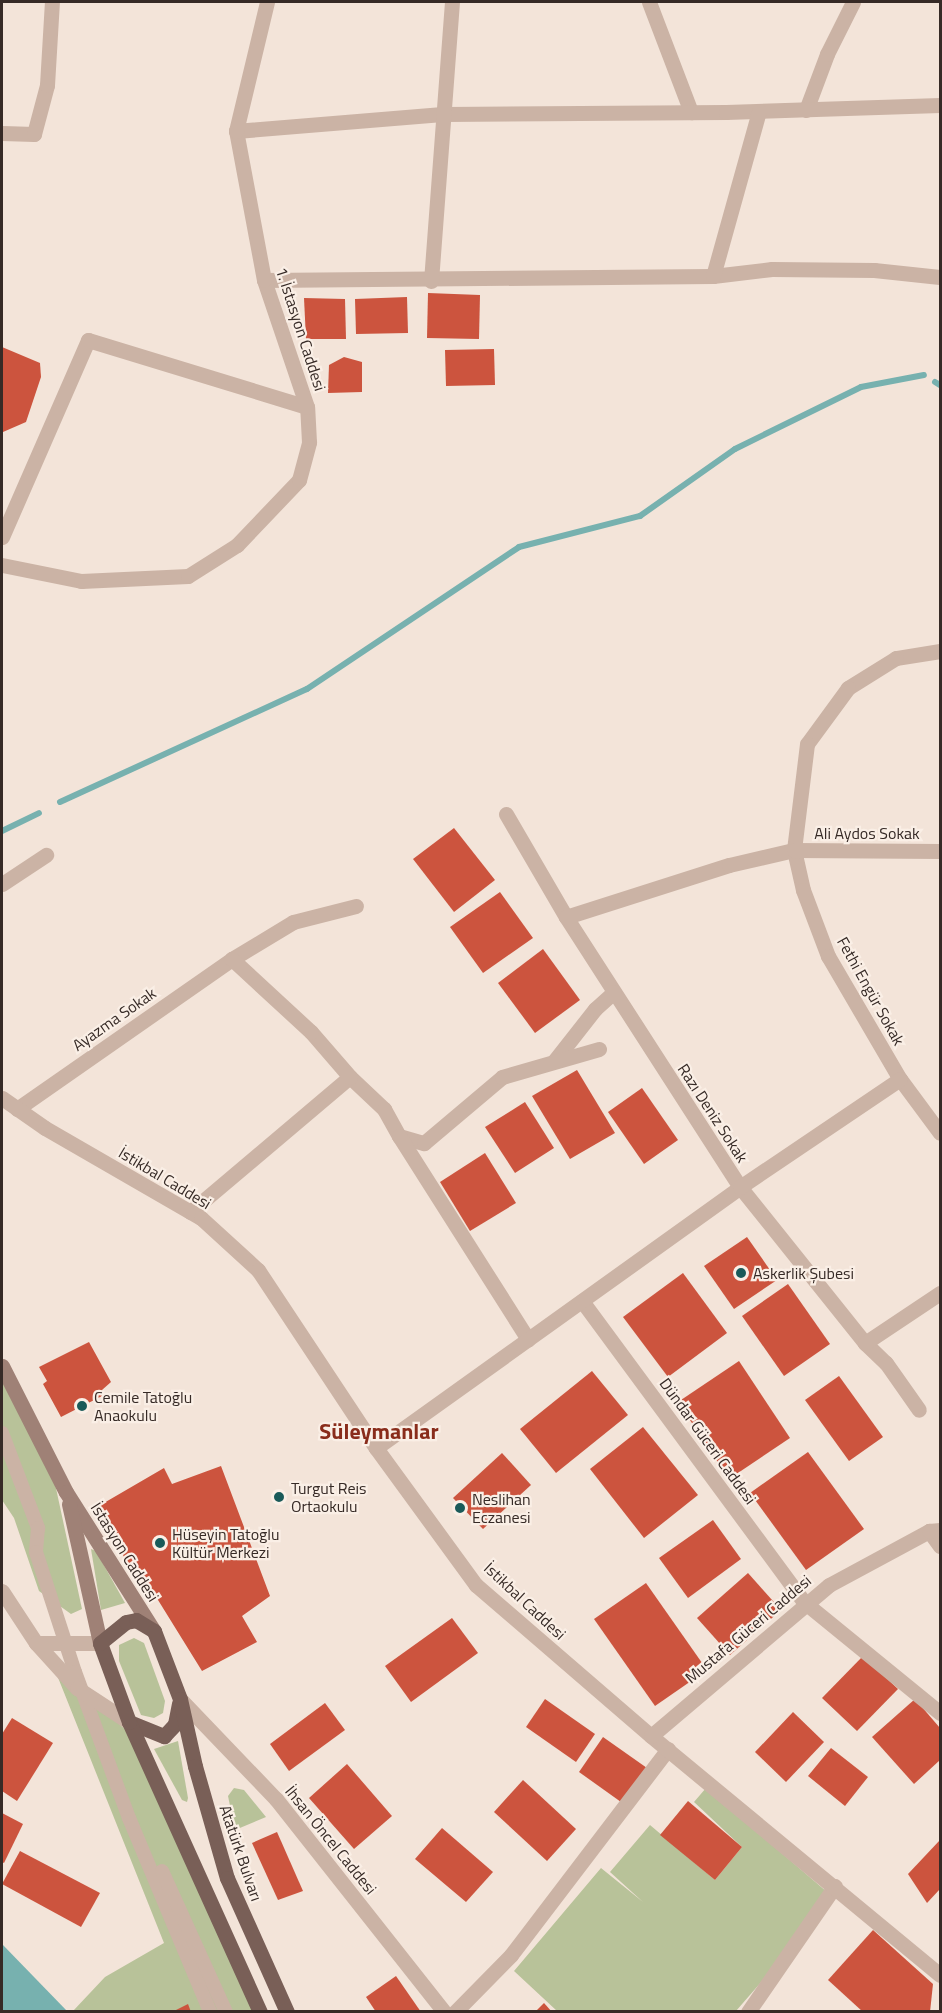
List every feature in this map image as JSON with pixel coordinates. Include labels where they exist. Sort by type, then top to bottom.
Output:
[{"type":"main road","name":"İstasyon Caddesi","points":[[2,1366],[66,1492],[154,1631]]},
{"type":"main road","name":"İstasyon Caddesi","points":[[66,1492],[100,1643]]},
{"type":"main road","points":[[154,1631],[136,1620],[126,1622],[100,1643],[129,1722],[260,2012]]},
{"type":"main road","name":"Atatürk Bulvarı","points":[[154,1631],[180,1699],[195,1766],[227,1878],[287,2012]]},
{"type":"main road","points":[[129,1722],[164,1736],[175,1725],[180,1699]]},
{"type":"street","points":[[2,133],[34,134],[47,85],[52,2]]},
{"type":"street","name":"1. İstasyon Caddesi","points":[[2,565],[81,581],[188,576],[237,545],[299,480],[309,442],[307,407],[264,280],[236,132],[267,2]]},
{"type":"street","points":[[432,280],[452,2]]},
{"type":"street","points":[[649,2],[691,112]]},
{"type":"street","points":[[806,110],[827,54],[853,2]]},
{"type":"street","points":[[236,132],[445,114],[759,111],[940,105]]},
{"type":"street","points":[[713,276],[759,111]]},
{"type":"street","points":[[264,280],[713,276],[772,269],[874,270],[940,277]]},
{"type":"street","points":[[2,537],[88,340],[307,407]]},
{"type":"street","name":"Fethi Engür Sokak","points":[[940,651],[896,658],[848,688],[820,725],[807,744],[794,850],[803,890],[828,956],[900,1079],[940,1133]]},
{"type":"street","name":"Razı Deniz Sokak","points":[[506,814],[566,917],[740,1187],[865,1343],[886,1363],[919,1410]]},
{"type":"street","name":"Ali Aydos Sokak","points":[[566,917],[729,865],[794,850],[940,851]]},
{"type":"street","points":[[2,884],[46,855]]},
{"type":"street","name":"Ayazma Sokak","points":[[17,1108],[232,959],[293,922],[356,906]]},
{"type":"street","points":[[232,959],[311,1032],[350,1077],[384,1109],[528,1339]]},
{"type":"street","points":[[555,1060],[595,1009],[614,992]]},
{"type":"street","points":[[399,1136],[424,1143],[502,1077],[599,1049]]},
{"type":"street","points":[[190,1212],[350,1077]]},
{"type":"street","points":[[376,1448],[740,1187],[900,1079]]},
{"type":"street","name":"İstikbal Caddesi","points":[[2,1098],[190,1212],[258,1270],[376,1448],[476,1584],[651,1736],[940,1975]]},
{"type":"street","points":[[865,1343],[940,1293]]},
{"type":"street","name":"Dündar Güceri Caddesi","points":[[582,1301],[804,1602],[940,1713]]},
{"type":"street","points":[[2,1433],[38,1528],[36,1552],[129,1818],[210,2012]]},
{"type":"street","points":[[935,1530],[940,1546]]},
{"type":"street","name":"Mustafa Güceri Caddesi","points":[[651,1736],[804,1602],[935,1530]]},
{"type":"street","points":[[2,1591],[36,1643],[88,1701],[226,2012]]},
{"type":"street","points":[[36,1643],[67,1645],[100,1643]]},
{"type":"street","name":"İhsan Öncel Caddesi","points":[[180,1699],[276,1799],[444,2012]]},
{"type":"street","points":[[88,1701],[129,1722]]},
{"type":"street","points":[[455,2012],[511,1955],[668,1749]]},
{"type":"street","points":[[748,2012],[835,1886]]},
{"type":"green space","points":[[2,1364],[54,1479],[82,1609],[71,1614],[39,1591],[14,1518],[2,1500]]},
{"type":"green space","points":[[91,1549],[96,1551],[125,1603],[101,1610]]},
{"type":"green space","points":[[134,1638],[144,1643],[165,1701],[163,1713],[154,1718],[141,1715],[119,1661],[119,1645]]},
{"type":"green space","points":[[53,1665],[145,1747],[263,2011],[73,2011],[105,1977],[164,1943]]},
{"type":"green space","points":[[178,1741],[187,1802],[182,1800],[154,1749]]},
{"type":"green space","points":[[234,1788],[244,1790],[266,1817],[235,1830],[228,1796]]},
{"type":"green space","points":[[706,1788],[834,1898],[736,2011],[557,2011],[514,1971],[601,1868],[643,1902],[610,1872],[650,1825],[715,1880],[742,1847],[694,1802]]},
{"type":"water","points":[[2,1944],[67,2011],[2,2011]]},
{"type":"building","points":[[428,293],[480,295],[479,339],[427,338]]},
{"type":"building","points":[[407,297],[408,333],[356,334],[355,299]]},
{"type":"building","points":[[304,298],[345,299],[346,339],[306,339]]},
{"type":"building","points":[[2,347],[40,363],[41,377],[26,422],[3,432]]},
{"type":"building","points":[[494,349],[495,385],[446,386],[445,350]]},
{"type":"building","points":[[344,357],[362,362],[362,392],[328,393],[329,365]]},
{"type":"building","points":[[454,828],[495,880],[454,912],[413,859]]},
{"type":"building","points":[[500,892],[533,938],[483,973],[450,927]]},
{"type":"building","points":[[543,949],[580,1000],[535,1033],[498,983]]},
{"type":"building","points":[[577,1070],[615,1133],[570,1159],[532,1096]]},
{"type":"building","points":[[642,1088],[678,1140],[644,1164],[608,1112]]},
{"type":"building","points":[[525,1102],[554,1148],[515,1173],[485,1127]]},
{"type":"building","points":[[485,1153],[516,1203],[470,1231],[440,1182]]},
{"type":"building","points":[[747,1237],[777,1280],[734,1309],[704,1266]]},
{"type":"building","points":[[683,1273],[727,1333],[668,1377],[623,1317]]},
{"type":"building","points":[[788,1284],[830,1344],[784,1376],[742,1316]]},
{"type":"building","points":[[89,1342],[111,1382],[102,1390],[104,1395],[61,1417],[43,1384],[47,1381],[39,1367]]},
{"type":"building","points":[[739,1361],[790,1438],[729,1479],[678,1402]]},
{"type":"building","points":[[592,1371],[628,1415],[556,1473],[520,1429]]},
{"type":"building","points":[[839,1376],[883,1437],[849,1461],[805,1400]]},
{"type":"building","points":[[643,1427],[698,1495],[644,1538],[590,1469]]},
{"type":"building","points":[[808,1452],[864,1529],[806,1570],[750,1493]]},
{"type":"building","points":[[502,1453],[531,1485],[483,1529],[453,1498]]},
{"type":"building","name":"Hüseyin Tatoğlu Kültür Merkezi","points":[[221,1466],[270,1596],[242,1616],[257,1642],[202,1671],[145,1579],[136,1579],[97,1507],[164,1468],[172,1484]]},
{"type":"building","points":[[713,1520],[741,1559],[688,1598],[659,1558]]},
{"type":"building","points":[[748,1573],[781,1610],[730,1655],[697,1618]]},
{"type":"building","points":[[646,1583],[707,1670],[655,1706],[594,1619]]},
{"type":"building","points":[[452,1618],[478,1653],[411,1702],[385,1666]]},
{"type":"building","points":[[863,1656],[898,1689],[857,1731],[822,1698]]},
{"type":"building","points":[[545,1699],[595,1734],[576,1762],[526,1727]]},
{"type":"building","points":[[915,1699],[940,1728],[940,1760],[914,1784],[872,1737]]},
{"type":"building","points":[[325,1703],[345,1730],[289,1771],[270,1744]]},
{"type":"building","points":[[793,1712],[824,1742],[786,1782],[755,1752]]},
{"type":"building","points":[[12,1718],[53,1743],[17,1801],[2,1791],[2,1734]]},
{"type":"building","points":[[603,1737],[647,1768],[621,1802],[579,1772]]},
{"type":"building","points":[[831,1748],[868,1777],[845,1806],[808,1776]]},
{"type":"building","points":[[347,1764],[392,1816],[354,1849],[309,1798]]},
{"type":"building","points":[[523,1780],[576,1829],[547,1861],[494,1812]]},
{"type":"building","points":[[688,1801],[742,1847],[715,1880],[660,1835]]},
{"type":"building","points":[[2,1813],[23,1824],[4,1863],[2,1862]]},
{"type":"building","points":[[442,1828],[493,1872],[466,1902],[415,1859]]},
{"type":"building","points":[[277,1832],[303,1891],[278,1900],[252,1843]]},
{"type":"building","points":[[940,1840],[940,1889],[927,1903],[908,1874]]},
{"type":"building","points":[[20,1851],[100,1893],[81,1927],[2,1884]]},
{"type":"building","points":[[873,1930],[933,1984],[930,2012],[863,2012],[828,1980]]},
{"type":"building","points":[[396,1976],[421,2012],[376,2012],[366,1997]]},
{"type":"building","points":[[544,2003],[552,2012],[535,2012]]},
{"type":"building","points":[[188,2004],[191,2012],[172,2012]]},
{"type":"waterway","points":[[60,802],[307,689],[519,547],[640,516],[735,449],[861,387],[924,375]]},
{"type":"waterway","points":[[935,382],[940,385]]},
{"type":"waterway","points":[[2,831],[39,813]]},
{"type":"place","name":"Askerlik Şubesi","points":[[741,1273]]},
{"type":"place","name":"Cemile Tatoğlu Anaokulu","points":[[82,1406]]},
{"type":"place","name":"Turgut Reis Ortaokulu","points":[[279,1497]]},
{"type":"place","name":"Neslihan Eczanesi","points":[[460,1508]]},
{"type":"place","name":"Hüseyin Tatoğlu Kültür Merkezi","points":[[160,1543]]},
{"type":"district","name":"Süleymanlar","points":[[379,1432]]}]
